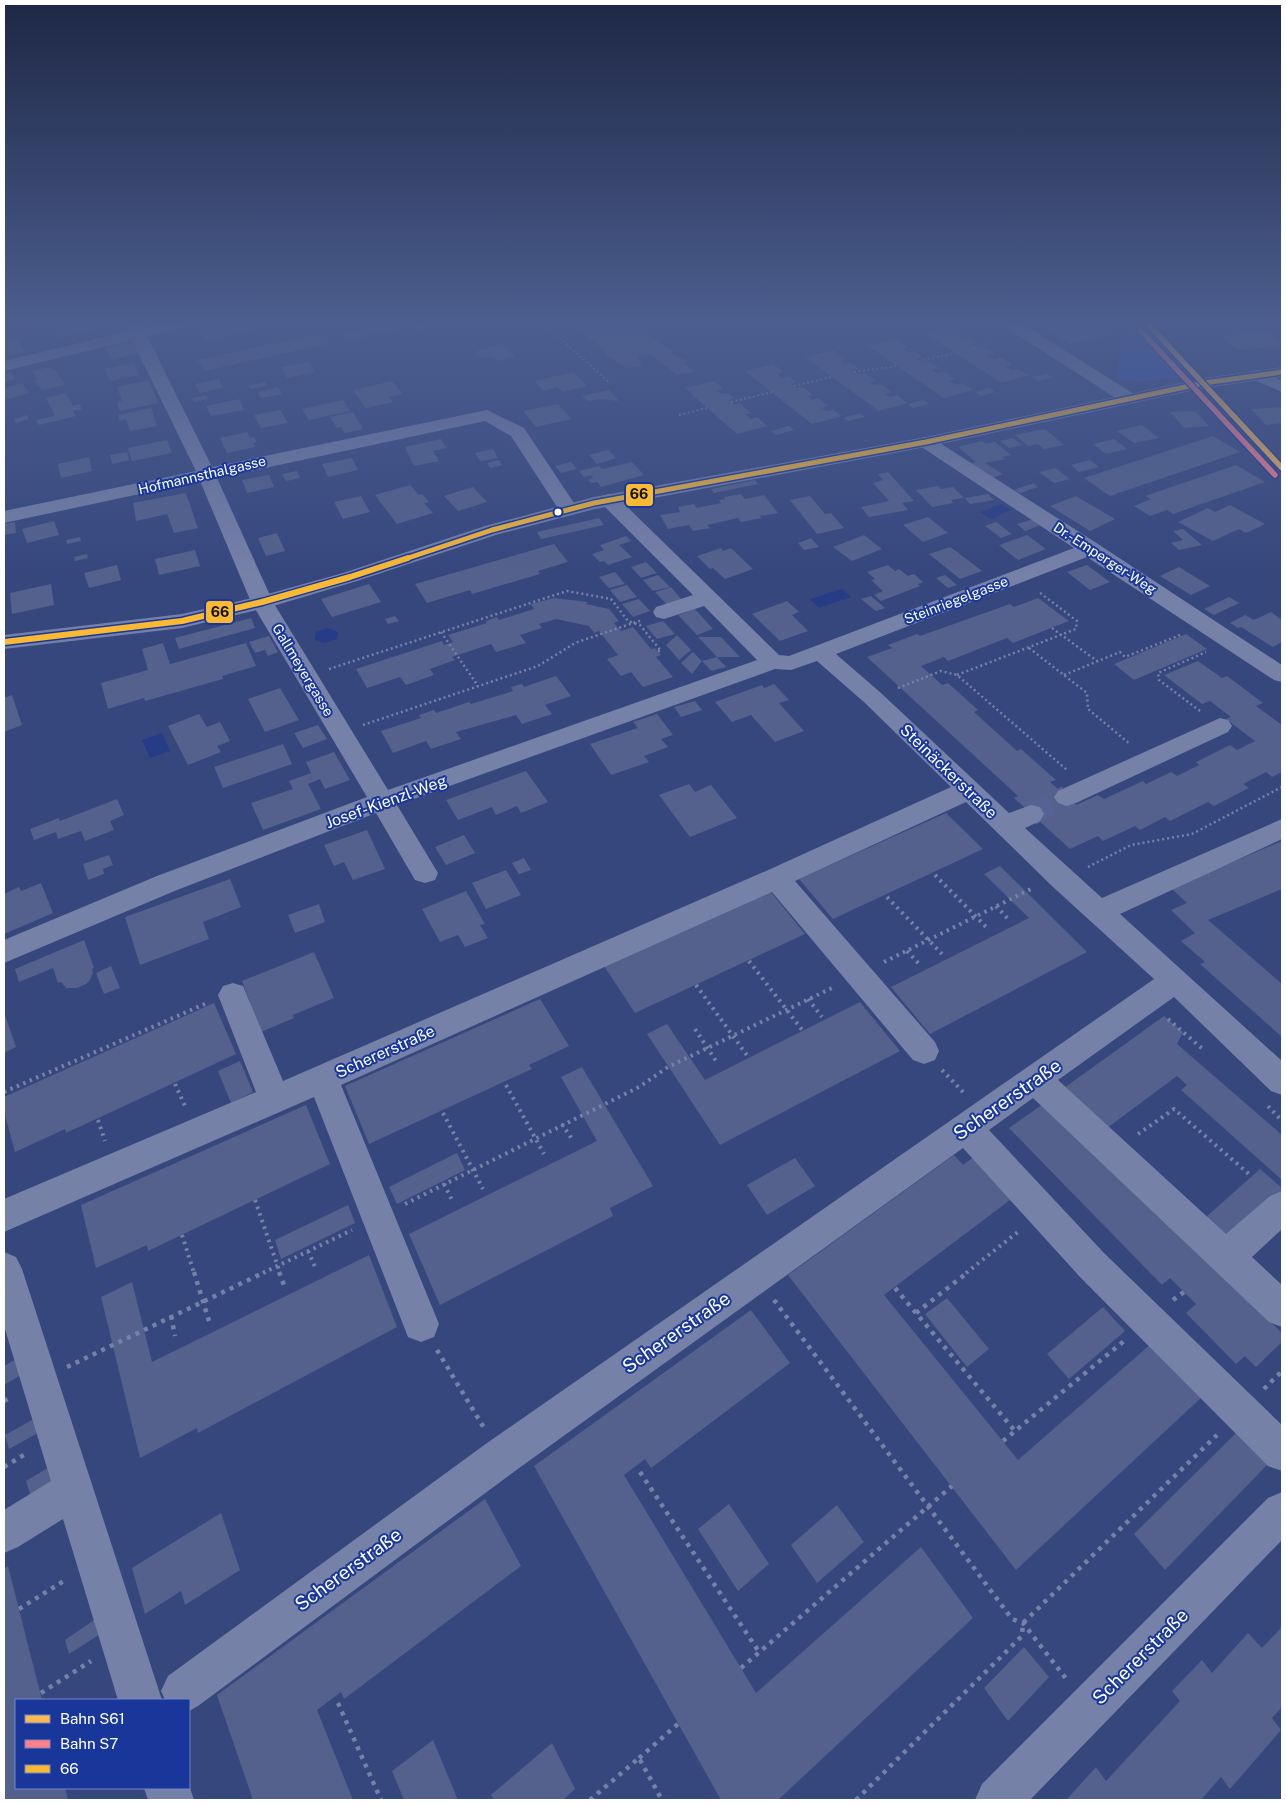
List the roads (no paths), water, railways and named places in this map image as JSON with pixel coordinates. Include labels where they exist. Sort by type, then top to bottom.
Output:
[{"type":"main road","points":[[4,642],[182,621],[262,602],[350,577],[492,530],[568,509],[926,442],[1086,407]]},
{"type":"street","name":"Gallmeyergasse","points":[[174,407],[206,473],[262,602],[425,873]]},
{"type":"street","name":"Hofmannsthalgasse","points":[[4,518],[182,481],[206,473],[487,415],[518,432],[568,509]]},
{"type":"street","name":"Dr.-Emperger-Weg","points":[[926,442],[1091,548],[1282,675]]},
{"type":"street","points":[[609,500],[773,662],[791,663],[821,652]]},
{"type":"street","name":"Steinriegelgasse","points":[[821,652],[1091,548]]},
{"type":"street","points":[[664,612],[709,597]]},
{"type":"street","name":"Steinäckerstraße","points":[[821,652],[873,698],[1061,878],[1175,980],[1282,1081]]},
{"type":"street","name":"Josef-Kienzl-Weg","points":[[4,952],[166,884],[381,802],[773,662]]},
{"type":"street","points":[[1077,792],[1220,726]]},
{"type":"street","name":"Schererstraße","points":[[4,1216],[323,1079],[776,878],[968,790]]},
{"type":"street","points":[[1006,825],[1031,814]]},
{"type":"street","points":[[1098,912],[1282,828]]},
{"type":"street","points":[[776,878],[924,1051]]},
{"type":"street","name":"Schererstraße","points":[[183,1691],[501,1457],[1175,980]]},
{"type":"street","points":[[233,995],[274,1099]]},
{"type":"street","name":"Schererstraße","points":[[323,1079],[421,1324]]},
{"type":"street","points":[[1035,1079],[1282,1309]]},
{"type":"street","points":[[975,1121],[1044,1212],[1092,1264],[1282,1452]]},
{"type":"street","points":[[1226,1257],[1282,1207]]},
{"type":"street","points":[[4,1269],[140,1699]]},
{"type":"street","points":[[4,1533],[73,1490]]},
{"type":"street","name":"Schererstraße","points":[[998,1800],[1282,1512]]},
{"type":"tunnel","points":[[1031,814],[1067,797]]},
{"type":"rail line","name":"S7","points":[[1212,407],[1275,475]]},
{"type":"rail line","name":"S61","points":[[1225,407],[1282,468]]}]
